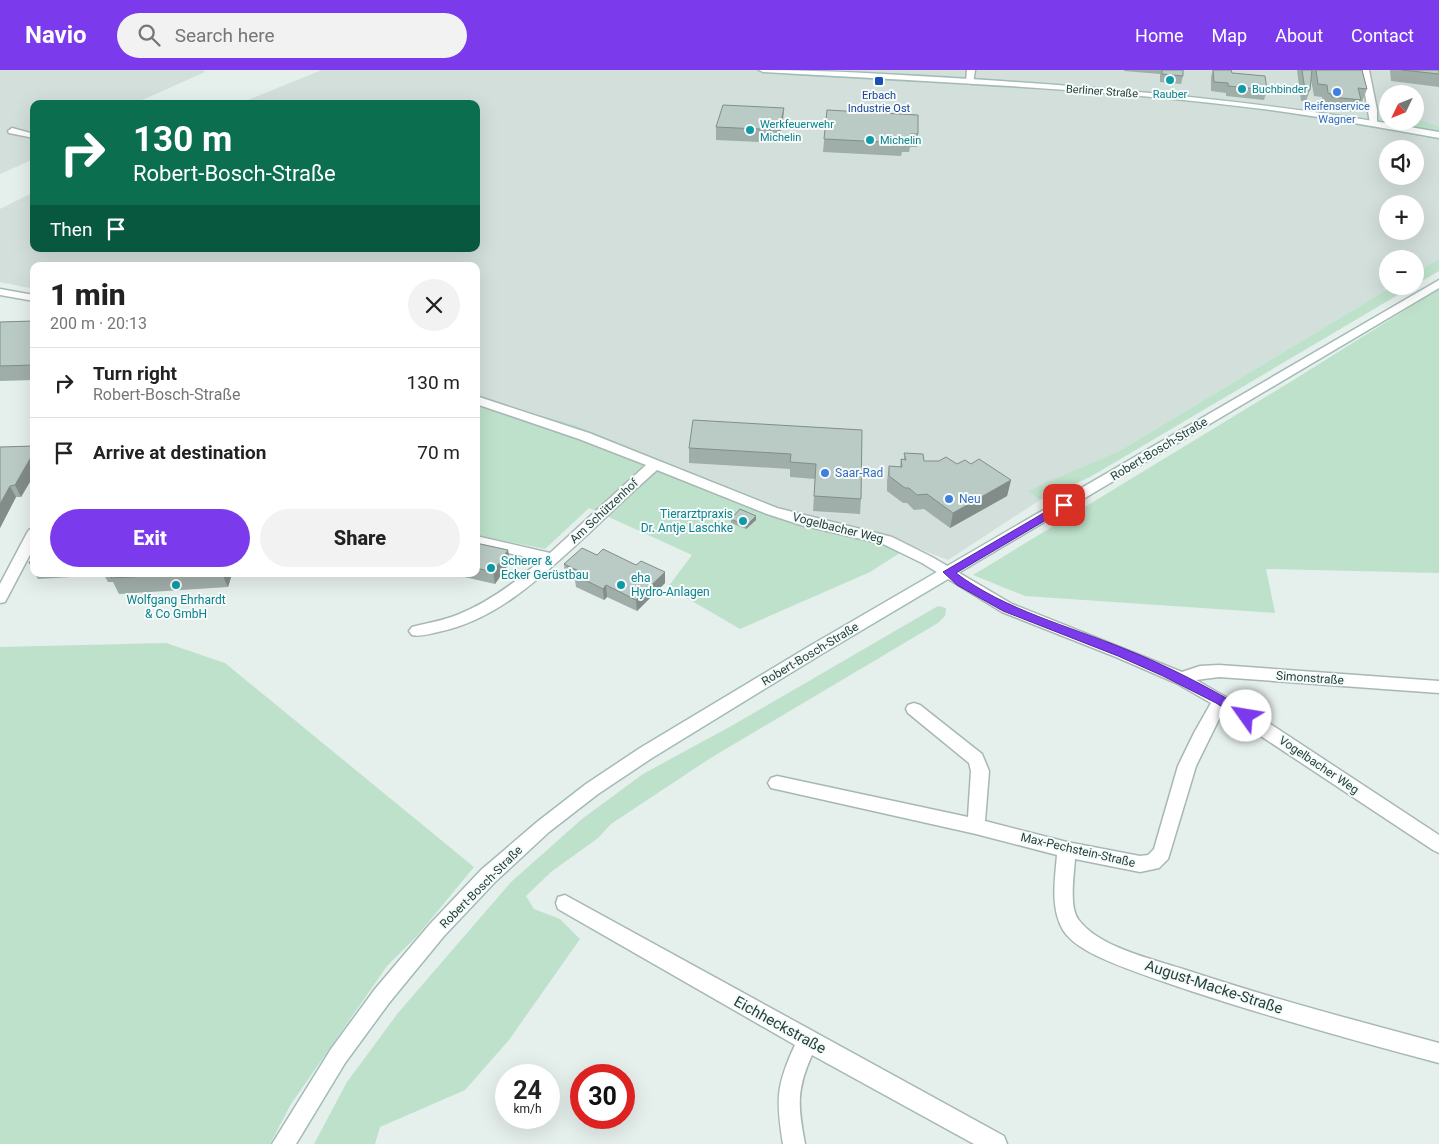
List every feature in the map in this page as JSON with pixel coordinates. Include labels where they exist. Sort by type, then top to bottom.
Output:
[{"type":"street","name":"Berliner Straße","points":[[763,70],[1186,97],[1279,108],[1439,135]]},
{"type":"street","points":[[970,82],[971,70]]},
{"type":"street","points":[[1365,70],[1375,115],[1374,124]]},
{"type":"street","points":[[12,131],[30,136]]},
{"type":"street","name":"Robert-Bosch-Straße","points":[[283,1144],[338,1056],[382,996],[437,930],[475,890],[543,826],[592,788],[646,753],[948,572],[1439,283]]},
{"type":"street","points":[[0,292],[30,297]]},
{"type":"street","name":"Vogelbacher Weg","points":[[480,401],[584,436],[779,513],[887,540],[920,556],[1007,608],[1122,652],[1182,679],[1221,700],[1439,845]]},
{"type":"street","name":"Am Schützenhof","points":[[417,631],[438,628],[481,612],[527,581],[655,464]]},
{"type":"street","points":[[0,598],[30,541]]},
{"type":"street","points":[[480,542],[554,558]]},
{"type":"street","name":"Simonstraße","points":[[1182,679],[1200,672],[1219,671],[1439,687]]},
{"type":"street","name":"Max-Pechstein-Straße","points":[[777,783],[976,826],[1066,850],[1140,864],[1153,862],[1162,852],[1187,766],[1202,733],[1221,700]]},
{"type":"street","points":[[914,709],[976,759],[980,771],[976,826]]},
{"type":"street","name":"August-Macke-Straße","points":[[1066,850],[1064,912],[1070,926],[1091,942],[1113,954],[1231,995],[1341,1028],[1439,1053]]},
{"type":"street","name":"Eichheckstraße","points":[[565,903],[808,1041],[996,1144]]},
{"type":"street","points":[[794,1144],[788,1108],[790,1089],[795,1068],[808,1041]]},
{"type":"shaded area","points":[[0,70],[203,70],[205,72],[142,100],[30,100],[30,161],[0,174]]},
{"type":"shaded area","points":[[322,70],[1439,70],[1439,126],[1424,121],[1424,85],[1379,85],[1379,130],[1439,140],[1439,259],[1424,268],[1424,250],[1379,250],[1379,294],[1121,450],[1029,491],[1040,500],[948,560],[889,537],[802,516],[573,424],[480,398],[480,262],[30,262],[30,288],[0,282],[0,209],[30,194],[30,252],[480,252],[480,100],[248,100]]},
{"type":"green space","points":[[1424,121],[1439,126],[1439,140],[1386,130],[1424,130]]},
{"type":"green space","points":[[1439,259],[1439,271],[1424,280],[1424,268]]},
{"type":"green space","points":[[1439,289],[1439,573],[1266,569],[1275,613],[1025,596],[973,575],[1287,384]]},
{"type":"green space","points":[[1379,294],[1398,295],[1090,477],[1040,500],[1028,491],[1121,450]]},
{"type":"green space","points":[[480,398],[573,424],[802,516],[889,537],[911,546],[870,572],[740,629],[668,587],[692,555],[589,508],[545,549],[480,536]]},
{"type":"green space","points":[[938,606],[946,608],[945,616],[938,623],[709,759],[611,824],[598,838],[551,872],[526,896],[534,909],[560,919],[580,939],[509,1040],[465,1090],[380,1127],[375,1144],[314,1144],[347,1082],[398,1013],[511,882],[582,819],[643,774],[733,725]]},
{"type":"green space","points":[[166,643],[225,663],[474,867],[417,936],[387,966],[291,1104],[270,1144],[0,1144],[0,647]]},
{"type":"building","points":[[1162,70],[1183,70],[1183,76],[1162,74]]},
{"type":"building","points":[[1213,70],[1231,70],[1232,73],[1265,76],[1267,90],[1228,86],[1228,83],[1214,82]]},
{"type":"building","points":[[1302,70],[1312,70],[1310,90],[1305,90]]},
{"type":"building","points":[[1316,70],[1362,70],[1367,89],[1358,88],[1361,100],[1332,97],[1328,93],[1327,85],[1318,84]]},
{"type":"building","points":[[1402,70],[1439,70],[1439,74]]},
{"type":"building","points":[[723,105],[784,108],[779,130],[716,127]]},
{"type":"building","points":[[827,110],[918,115],[918,134],[910,134],[910,139],[903,139],[903,143],[824,139]]},
{"type":"building","points":[[30,321],[30,365],[0,366],[0,322]]},
{"type":"building","name":"Saar-Rad","points":[[693,420],[862,430],[861,499],[814,496],[816,464],[790,462],[791,454],[689,448]]},
{"type":"building","points":[[30,446],[30,459],[15,485],[10,486],[0,504],[0,447]]},
{"type":"building","points":[[904,453],[923,454],[924,461],[939,461],[946,457],[957,464],[965,460],[971,464],[979,459],[1011,480],[953,513],[927,494],[917,495],[889,476],[889,466],[902,467],[901,459],[906,460]]},
{"type":"building","points":[[740,509],[756,516],[746,526],[731,519]]},
{"type":"building","points":[[480,544],[508,550],[493,572],[480,569]]},
{"type":"building","name":"eha Hydro-Anlagen","points":[[582,548],[597,555],[603,549],[636,565],[641,561],[665,572],[636,600],[606,585],[603,589],[575,575],[579,571],[564,564]]},
{"type":"place","name":"Rauber","points":[[1170,80]]},
{"type":"place","name":"Erbach Industrie Ost","points":[[879,81]]},
{"type":"place","name":"Buchbinder","points":[[1242,89]]},
{"type":"place","name":"Reifenservice Wagner","points":[[1337,92]]},
{"type":"place","name":"Werkfeuerwehr Michelin","points":[[750,130]]},
{"type":"place","name":"Michelin","points":[[870,140]]},
{"type":"place","name":"Saar-Rad","points":[[825,473]]},
{"type":"place","name":"Neu","points":[[949,499]]},
{"type":"place","name":"Tierarztpraxis Dr. Antje Laschke","points":[[743,521]]},
{"type":"place","name":"Scherer & Ecker Gerüstbau","points":[[491,568]]},
{"type":"place","name":"Wolfgang Ehrhardt & Co GmbH","points":[[176,585]]},
{"type":"place","name":"eha Hydro-Anlagen","points":[[621,585]]},
{"type":"route","points":[[1064,505],[948,572],[961,582],[1007,608],[1122,652],[1167,672],[1221,700],[1246,716]]}]
